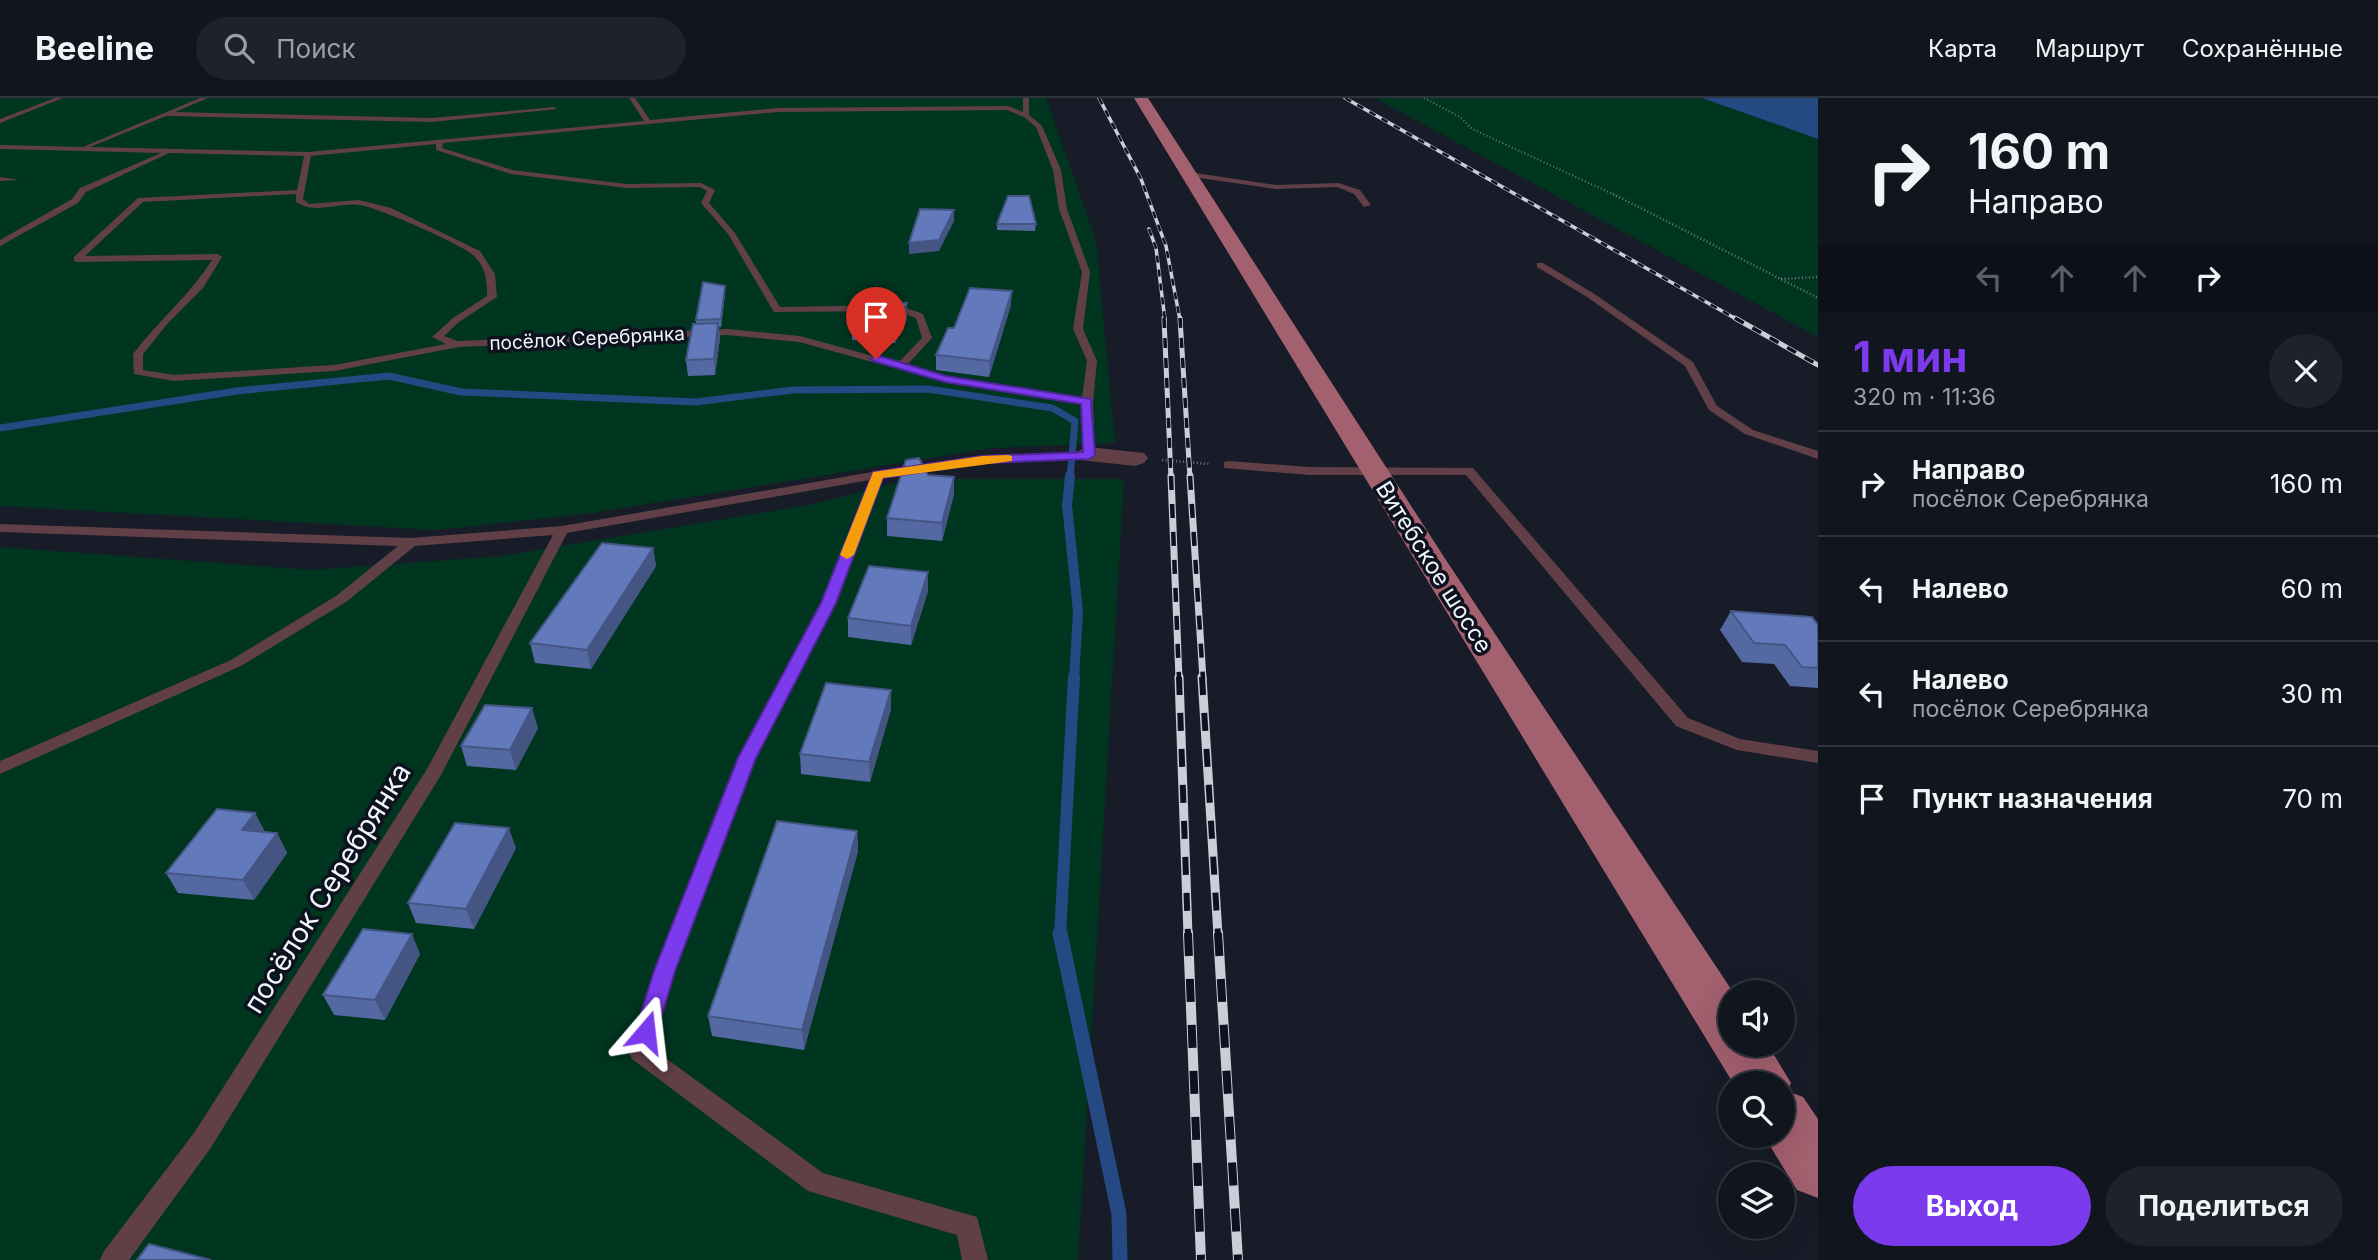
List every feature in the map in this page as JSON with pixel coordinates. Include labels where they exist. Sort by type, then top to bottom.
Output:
[{"type":"main road","name":"Витебское шоссе","points":[[1142,98],[1374,471],[1718,1013]]},
{"type":"main road","points":[[1795,1134],[1818,1170]]},
{"type":"street","points":[[1089,455],[1135,458]]},
{"type":"lane","points":[[0,121],[60,98]]},
{"type":"lane","points":[[80,148],[205,98]]},
{"type":"lane","points":[[548,98],[564,129]]},
{"type":"lane","points":[[632,98],[649,123]]},
{"type":"lane","points":[[870,98],[871,109]]},
{"type":"lane","points":[[1026,98],[1026,116]]},
{"type":"lane","points":[[0,147],[308,154],[778,110],[1008,108],[1026,116],[1039,126],[1057,170],[1063,209],[1086,272],[1078,329],[1091,361],[1087,402],[1089,455],[982,460],[878,475],[562,530],[411,542],[0,528]]},
{"type":"lane","points":[[165,114],[432,120],[554,109]]},
{"type":"lane","points":[[440,142],[438,149],[511,172],[627,186],[701,185],[711,190],[705,203],[731,233],[777,310],[898,308],[920,316],[928,338],[902,365]]},
{"type":"lane","points":[[0,243],[75,201],[83,190],[172,150]]},
{"type":"lane","points":[[308,154],[300,192],[141,200],[77,259],[218,257],[200,286],[165,321],[138,354],[138,372],[174,378],[334,368],[457,344]]},
{"type":"lane","points":[[1189,174],[1276,187],[1338,185],[1357,192],[1367,205]]},
{"type":"lane","points":[[0,179],[15,180]]},
{"type":"lane","name":"посёлок Серебрянка","points":[[300,192],[299,200],[307,206],[359,202],[388,210],[477,253],[491,274],[492,297],[456,320],[437,337],[457,344],[727,332],[800,339],[945,379],[1087,402]]},
{"type":"lane","points":[[1540,265],[1591,295],[1689,364],[1713,408],[1749,432],[1818,455]]},
{"type":"lane","points":[[1228,465],[1310,471],[1469,471],[1682,722],[1737,744],[1818,757]]},
{"type":"lane","points":[[878,475],[829,603],[747,758],[664,971],[640,1052],[817,1183],[968,1226],[975,1260]]},
{"type":"lane","name":"посёлок Серебрянка","points":[[113,1260],[202,1141],[435,771],[562,530]]},
{"type":"lane","points":[[0,768],[236,663],[341,599],[411,542]]},
{"type":"path","points":[[1424,98],[1460,117],[1472,129],[1641,206],[1818,298]]},
{"type":"path","points":[[1780,279],[1818,277]]},
{"type":"path","points":[[1135,458],[1228,465]]},
{"type":"green space","points":[[0,98],[1046,98],[1096,241],[1115,443],[992,448],[592,513],[436,530],[0,506]]},
{"type":"green space","points":[[1375,98],[1702,98],[1818,139],[1818,337]]},
{"type":"green space","points":[[912,479],[1124,479],[1078,1260],[0,1260],[0,547],[312,570],[502,556],[809,505]]},
{"type":"water","points":[[1702,98],[1818,98],[1818,139]]},
{"type":"building","points":[[1008,196],[1029,196],[1036,224],[997,224]]},
{"type":"building","points":[[920,209],[954,210],[939,240],[909,243]]},
{"type":"building","points":[[703,282],[725,286],[721,319],[696,320]]},
{"type":"building","points":[[970,288],[1012,291],[990,361],[936,355],[948,328],[954,328]]},
{"type":"building","points":[[866,301],[907,303],[895,328],[852,325]]},
{"type":"building","points":[[718,323],[714,359],[686,360],[693,324]]},
{"type":"building","points":[[919,458],[928,475],[954,477],[942,523],[887,518],[906,460]]},
{"type":"building","points":[[602,543],[653,548],[587,650],[530,643]]},
{"type":"building","points":[[869,566],[928,572],[911,626],[848,618]]},
{"type":"building","points":[[1731,611],[1812,617],[1818,625],[1818,668],[1802,667],[1785,645],[1754,643]]},
{"type":"building","points":[[826,683],[891,690],[869,762],[800,754]]},
{"type":"building","points":[[485,705],[532,708],[510,750],[461,746]]},
{"type":"building","points":[[217,809],[255,813],[242,830],[277,833],[243,880],[166,873]]},
{"type":"building","points":[[777,821],[857,831],[802,1030],[708,1016]]},
{"type":"building","points":[[455,823],[509,828],[466,909],[408,903]]},
{"type":"building","points":[[363,929],[412,934],[375,1000],[323,995]]},
{"type":"building","points":[[149,1244],[211,1260],[137,1260]]},
{"type":"waterway","points":[[0,428],[237,391],[389,376],[461,392],[696,402],[793,390],[928,389],[1052,408],[1075,421],[1070,478]]},
{"type":"waterway","points":[[1070,476],[1067,505],[1078,612],[1074,679]]},
{"type":"waterway","points":[[1060,933],[1074,677]]},
{"type":"waterway","points":[[1060,933],[1119,1214],[1120,1260]]},
{"type":"railway","points":[[1099,98],[1141,179],[1166,246],[1180,320]]},
{"type":"railway","points":[[1345,98],[1738,320]]},
{"type":"railway","points":[[1149,229],[1156,248],[1165,320]]},
{"type":"railway","points":[[1164,318],[1171,478]]},
{"type":"railway","points":[[1180,318],[1190,478]]},
{"type":"railway","points":[[1735,318],[1818,365]]},
{"type":"railway","points":[[1171,476],[1179,679]]},
{"type":"railway","points":[[1190,476],[1203,679]]},
{"type":"railway","points":[[1179,677],[1188,935]]},
{"type":"railway","points":[[1202,677],[1218,935]]},
{"type":"railway","points":[[1188,933],[1201,1260]]},
{"type":"railway","points":[[1218,933],[1238,1260]]},
{"type":"slow traffic","points":[[847,555],[878,475],[982,460],[1008,459]]},
{"type":"route","points":[[646,1032],[664,971],[747,758],[829,603],[878,475],[982,460],[1089,455],[1087,402],[1034,391],[945,379],[876,359]]}]
